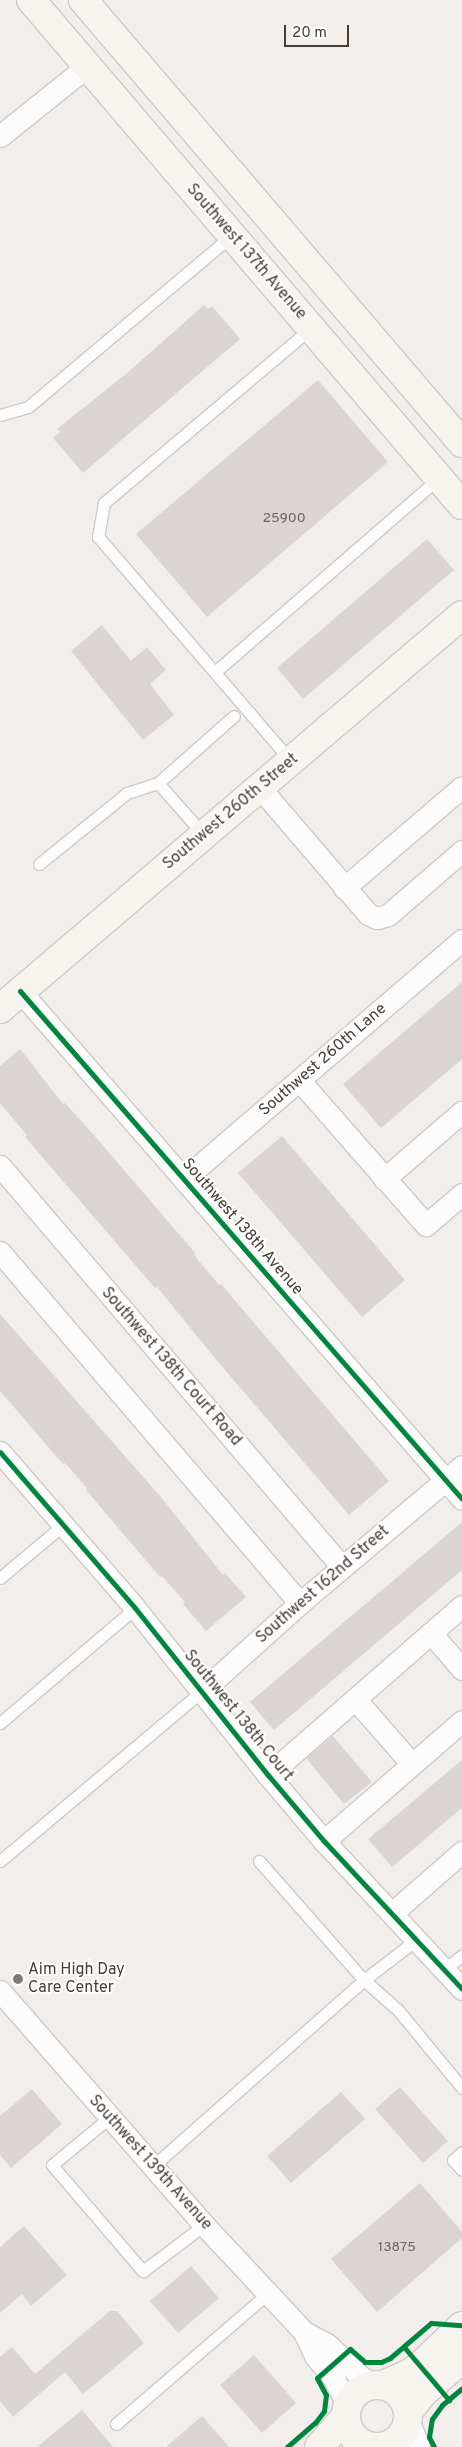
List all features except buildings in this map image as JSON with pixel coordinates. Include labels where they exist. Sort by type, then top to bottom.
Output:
[{"type":"main road","name":"Southwest 137th Avenue","points":[[31,0],[86,67],[462,505]]},
{"type":"main road","points":[[82,0],[462,444]]},
{"type":"main road","name":"Southwest 260th Street","points":[[10,1000],[462,615]]},
{"type":"main road","points":[[319,2447],[347,2411],[358,2392],[407,2375],[420,2366],[462,2326]]},
{"type":"main road","points":[[347,2411],[351,2432],[356,2438],[377,2446],[397,2439],[406,2427],[408,2416],[422,2394],[462,2359]]},
{"type":"main road","points":[[378,2385],[400,2394],[408,2416]]},
{"type":"street","points":[[0,136],[86,67]]},
{"type":"street","points":[[344,888],[462,787]]},
{"type":"street","points":[[260,788],[344,888],[368,914],[377,918],[388,915],[462,851]]},
{"type":"street","name":"Southwest 260th Lane","points":[[184,1179],[462,940]]},
{"type":"street","name":"Southwest 138th Avenue","points":[[10,1000],[184,1179],[462,1499]]},
{"type":"street","points":[[299,1080],[426,1225],[462,1194]]},
{"type":"street","points":[[384,1179],[462,1112]]},
{"type":"street","name":"Southwest 138th Court Road","points":[[0,1166],[342,1567]]},
{"type":"street","points":[[0,1252],[300,1603]]},
{"type":"street","name":"Southwest 138th Court","points":[[0,1452],[135,1608],[268,1775],[324,1841],[416,1940],[445,1968],[462,1989]]},
{"type":"street","name":"Southwest 162nd Street","points":[[202,1691],[300,1603],[462,1466]]},
{"type":"street","points":[[268,1775],[462,1606]]},
{"type":"street","points":[[431,1633],[462,1669]]},
{"type":"street","points":[[356,1699],[412,1764]]},
{"type":"street","points":[[324,1841],[462,1721]]},
{"type":"street","points":[[392,1913],[462,1852]]},
{"type":"street","name":"Southwest 139th Avenue","points":[[0,1991],[267,2294],[304,2332],[327,2344],[360,2376],[378,2385]]},
{"type":"street","name":"Southwest 139th Avenue","points":[[304,2332],[315,2356],[342,2390],[347,2411]]},
{"type":"street","points":[[408,2416],[419,2447]]},
{"type":"lane","points":[[0,415],[28,407],[232,235]]},
{"type":"lane","points":[[291,761],[98,536],[104,504],[311,328]]},
{"type":"lane","points":[[215,672],[439,478]]},
{"type":"lane","points":[[39,864],[127,793],[158,783],[234,716]]},
{"type":"lane","points":[[158,783],[204,835]]},
{"type":"lane","points":[[0,1578],[63,1525]]},
{"type":"lane","points":[[0,1723],[135,1608]]},
{"type":"lane","points":[[0,1861],[202,1691]]},
{"type":"lane","points":[[260,1861],[364,1980],[398,2010],[462,2088]]},
{"type":"lane","points":[[153,2166],[364,1980],[416,1940]]},
{"type":"lane","points":[[445,1968],[462,1955]]},
{"type":"lane","points":[[110,2118],[52,2165],[143,2271],[204,2224]]},
{"type":"lane","points":[[462,2152],[453,2160],[462,2170]]},
{"type":"lane","points":[[116,2424],[267,2294]]},
{"type":"cycle path","points":[[20,991],[462,1499]]},
{"type":"cycle path","points":[[0,1452],[135,1608],[268,1775],[324,1841],[462,1989]]},
{"type":"cycle path","points":[[287,2447],[315,2423],[324,2411],[326,2395],[317,2378],[350,2349],[365,2362],[381,2362],[390,2358],[431,2323],[462,2325]]},
{"type":"cycle path","points":[[404,2347],[449,2400]]},
{"type":"cycle path","points":[[434,2447],[429,2437],[432,2419],[442,2405],[462,2388]]},
{"type":"place","name":"Aim High Day Care Center","points":[[18,1979]]}]
